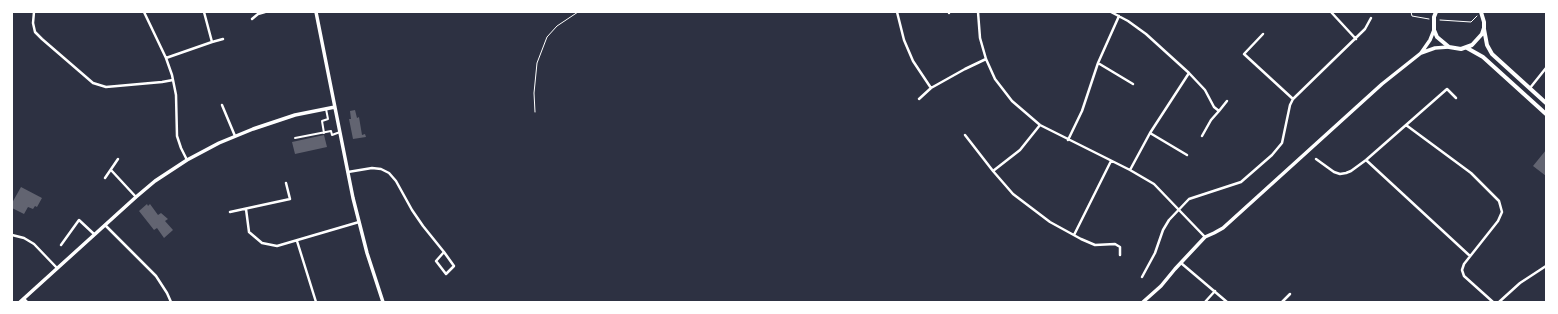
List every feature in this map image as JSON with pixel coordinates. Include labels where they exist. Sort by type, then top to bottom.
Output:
[{"type":"main road","points":[[1431,12],[1434,30],[1438,37],[1449,47],[1454,49],[1467,48],[1478,40],[1484,28]]},
{"type":"main road","points":[[1432,18],[1436,12]]},
{"type":"main road","points":[[1481,12],[1487,45],[1492,54],[1546,103]]},
{"type":"main road","points":[[1467,48],[1484,57],[1546,114]]},
{"type":"street","points":[[34,12],[33,23],[35,32],[89,81],[96,85],[106,87],[173,80]]},
{"type":"street","points":[[144,12],[166,58],[173,80],[176,95],[177,136],[180,148],[187,160]]},
{"type":"street","points":[[204,12],[212,42]]},
{"type":"street","points":[[252,19],[258,14],[265,12]]},
{"type":"street","points":[[316,12],[347,172],[367,253],[383,302]]},
{"type":"street","points":[[897,12],[904,40],[913,61],[931,88]]},
{"type":"street","points":[[978,12],[980,38],[986,60],[995,79],[1012,101],[1040,125],[1130,170],[1154,184],[1205,237]]},
{"type":"street","points":[[1111,12],[1138,27],[1189,73],[1205,90],[1214,107],[1219,111]]},
{"type":"street","points":[[1331,12],[1356,39]]},
{"type":"street","points":[[1068,140],[1082,111],[1098,63],[1119,16]]},
{"type":"street","points":[[1142,277],[1155,253],[1163,230],[1169,220],[1186,202],[1195,197],[1241,182],[1272,154],[1282,143],[1285,137],[1290,105],[1293,99],[1356,39],[1365,29],[1371,18]]},
{"type":"street","points":[[1143,302],[1161,286],[1205,237],[1223,228],[1382,84],[1421,53],[1430,40],[1434,30]]},
{"type":"street","points":[[1263,34],[1244,54],[1293,99]]},
{"type":"street","points":[[166,58],[223,39]]},
{"type":"street","points":[[1421,53],[1435,48],[1449,47]]},
{"type":"street","points":[[919,98],[931,88],[965,68],[986,60]]},
{"type":"street","points":[[1098,63],[1133,84]]},
{"type":"street","points":[[1529,88],[1546,68]]},
{"type":"street","points":[[1130,170],[1150,133],[1189,73]]},
{"type":"street","points":[[1316,158],[1334,172],[1340,174],[1351,171],[1366,160],[1447,89],[1456,98]]},
{"type":"street","points":[[1202,136],[1211,120],[1226,101]]},
{"type":"street","points":[[222,105],[235,136]]},
{"type":"street","points":[[20,302],[136,197],[165,174],[187,160],[235,136],[295,115],[335,107]]},
{"type":"street","points":[[324,132],[322,120],[328,119],[326,109]]},
{"type":"street","points":[[994,171],[1020,150],[1040,125]]},
{"type":"street","points":[[1406,125],[1471,173],[1501,205],[1502,212],[1500,218],[1462,267],[1462,273],[1493,302]]},
{"type":"street","points":[[295,138],[331,131],[332,135],[340,132]]},
{"type":"street","points":[[1150,133],[1187,155]]},
{"type":"street","points":[[965,135],[1013,194],[1024,203],[1050,222],[1074,235],[1095,244],[1115,244],[1120,247],[1120,255]]},
{"type":"street","points":[[105,178],[118,159]]},
{"type":"street","points":[[1366,160],[1470,256]]},
{"type":"street","points":[[1074,235],[1111,161]]},
{"type":"street","points":[[347,172],[372,168],[381,169],[389,173],[396,181],[412,210],[423,226],[444,252],[454,266],[446,274],[436,261],[444,252]]},
{"type":"street","points":[[111,170],[136,197]]},
{"type":"street","points":[[230,212],[290,198],[286,183]]},
{"type":"street","points":[[246,209],[249,232],[262,242],[277,246],[359,222]]},
{"type":"street","points":[[61,245],[80,220],[94,234]]},
{"type":"street","points":[[105,225],[156,276],[168,293],[171,302]]},
{"type":"street","points":[[12,235],[24,238],[34,244],[57,268]]},
{"type":"street","points":[[297,241],[316,302]]},
{"type":"street","points":[[1181,262],[1227,302]]},
{"type":"street","points":[[1499,302],[1520,282],[1546,266]]},
{"type":"street","points":[[1205,302],[1215,291]]},
{"type":"street","points":[[1282,302],[1290,294]]},
{"type":"street","points":[[24,298],[27,302]]},
{"type":"path","points":[[536,112],[534,93],[537,63],[547,37],[557,26],[578,12]]},
{"type":"path","points":[[1411,12],[1412,16],[1432,18]]},
{"type":"path","points":[[1440,20],[1472,22],[1478,16]]},
{"type":"building","points":[[355,110],[357,118],[359,117],[362,135],[365,134],[366,137],[353,139],[349,119],[351,119],[350,111]]},
{"type":"building","points":[[324,135],[327,147],[295,154],[292,142]]},
{"type":"building","points":[[1546,150],[1546,176],[1533,166]]},
{"type":"building","points":[[21,187],[42,198],[37,207],[35,206],[33,209],[28,207],[24,214],[12,208],[12,203]]},
{"type":"building","points":[[147,204],[148,206],[150,204],[158,215],[161,213],[168,219],[165,221],[173,230],[164,238],[157,228],[154,230],[139,211]]}]
